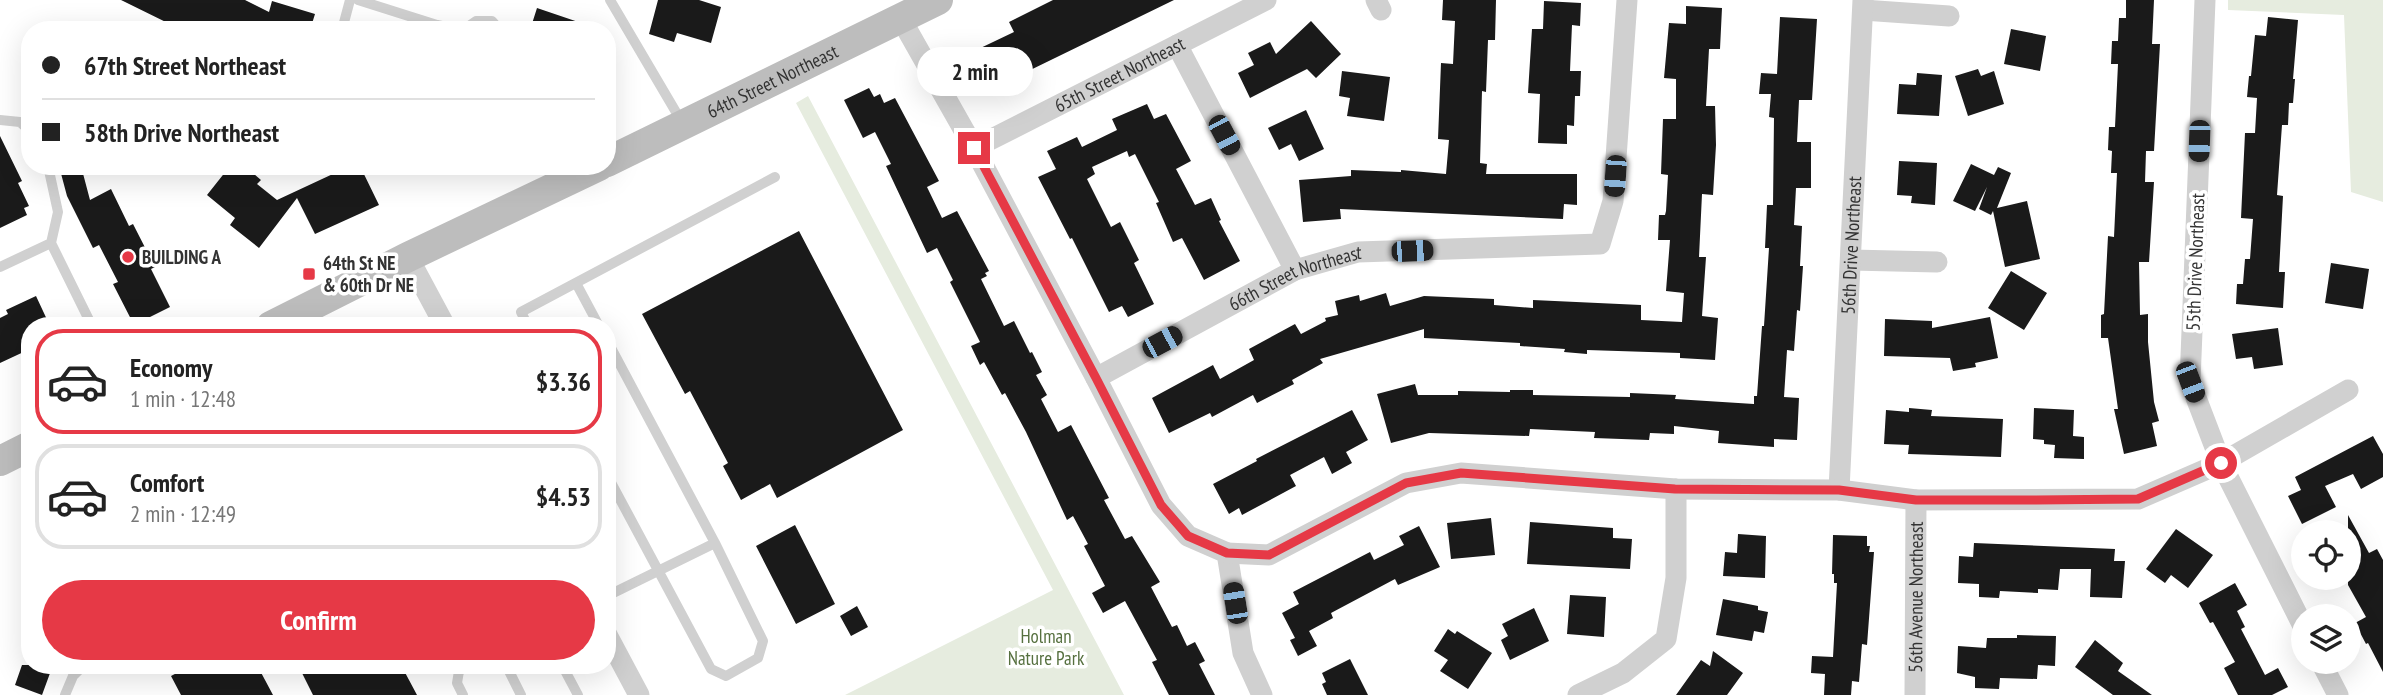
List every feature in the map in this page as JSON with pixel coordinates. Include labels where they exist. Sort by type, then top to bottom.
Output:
[{"type":"main road","name":"64th Street Northeast","points":[[616,158],[936,0]]},
{"type":"main road","points":[[289,317],[580,175]]},
{"type":"main road","points":[[0,461],[21,450]]},
{"type":"street","name":"65th Street Northeast","points":[[974,148],[1266,0]]},
{"type":"street","name":"66th Street Northeast","points":[[1096,378],[1295,270],[1358,252],[1600,244],[1613,201],[1627,0]]},
{"type":"street","name":"55th Drive Northeast","points":[[2205,0],[2190,382],[2221,463],[2292,604]]},
{"type":"street","points":[[1863,5],[1949,16]]},
{"type":"street","name":"56th Drive Northeast","points":[[1839,490],[1863,5]]},
{"type":"street","points":[[901,19],[974,148],[1161,505],[1188,536],[1227,553],[1269,555],[1406,483],[1461,473],[1675,489],[1839,490],[1916,500],[2138,499],[2221,463],[2348,390]]},
{"type":"street","points":[[1177,45],[1295,270]]},
{"type":"street","points":[[408,257],[440,317]]},
{"type":"street","points":[[1852,260],[1937,262]]},
{"type":"street","points":[[1578,695],[1623,673],[1666,639],[1676,578],[1675,489]]},
{"type":"street","name":"56th Avenue Northeast","points":[[1915,695],[1916,500]]},
{"type":"street","points":[[1227,553],[1243,653],[1262,695]]},
{"type":"street","points":[[616,652],[639,695]]},
{"type":"street","points":[[2327,674],[2338,695]]},
{"type":"lane","points":[[344,21],[350,0]]},
{"type":"lane","points":[[358,0],[425,21]]},
{"type":"lane","points":[[610,0],[684,126]]},
{"type":"lane","points":[[0,120],[21,123]]},
{"type":"lane","points":[[50,175],[58,212],[51,243],[88,317]]},
{"type":"lane","points":[[524,317],[521,312],[775,177]]},
{"type":"lane","points":[[0,267],[51,243]]},
{"type":"lane","points":[[576,283],[594,317]]},
{"type":"lane","points":[[616,358],[715,543],[763,641],[758,658],[726,676],[712,668],[616,492]]},
{"type":"lane","points":[[616,592],[715,543]]},
{"type":"lane","points":[[65,695],[75,674]]},
{"type":"lane","points":[[458,674],[457,683],[463,695]]},
{"type":"lane","points":[[510,674],[521,695]]},
{"type":"lane","points":[[567,674],[578,695]]},
{"type":"green space","points":[[2228,0],[2383,0],[2383,202],[2351,192],[2344,15],[2228,10]]},
{"type":"green space","name":"Holman Nature Park","points":[[808,96],[1124,695],[845,695],[1053,590],[796,103]]},
{"type":"building","points":[[121,0],[245,0],[269,12],[272,1],[315,14],[313,21],[164,21]]},
{"type":"building","points":[[658,0],[699,0],[721,7],[711,43],[677,33],[674,42],[649,34]]},
{"type":"building","points":[[1053,0],[1174,0],[1006,82],[1000,71],[982,79],[970,53],[1014,32],[1009,22]]},
{"type":"building","points":[[1443,0],[1496,0],[1495,40],[1488,40],[1486,92],[1482,91],[1480,163],[1487,164],[1486,174],[1577,174],[1577,205],[1564,204],[1563,219],[1340,209],[1341,219],[1303,222],[1299,180],[1351,176],[1351,170],[1401,170],[1446,174],[1449,140],[1438,139],[1441,63],[1453,64],[1455,21],[1442,20]]},
{"type":"building","points":[[2126,0],[2154,0],[2152,44],[2160,44],[2154,151],[2146,151],[2145,182],[2154,182],[2149,262],[2139,262],[2140,315],[2148,314],[2154,402],[2159,421],[2152,423],[2157,446],[2124,454],[2114,409],[2118,409],[2108,338],[2101,338],[2101,315],[2104,314],[2108,236],[2114,237],[2117,173],[2111,173],[2112,151],[2108,150],[2109,127],[2115,127],[2118,64],[2111,64],[2112,41],[2118,41],[2119,18],[2126,18]]},
{"type":"building","points":[[1544,1],[1581,3],[1580,26],[1572,25],[1570,71],[1581,71],[1580,96],[1575,96],[1574,126],[1567,125],[1567,144],[1538,143],[1540,94],[1528,93],[1532,29],[1543,29]]},
{"type":"building","points":[[1686,6],[1722,8],[1720,49],[1709,49],[1706,106],[1715,106],[1716,145],[1713,195],[1702,194],[1699,257],[1706,257],[1702,316],[1718,318],[1715,360],[1680,358],[1680,353],[1587,350],[1587,354],[1564,352],[1565,349],[1520,346],[1520,343],[1424,338],[1424,329],[1320,359],[1323,363],[1292,380],[1294,384],[1257,403],[1253,395],[1212,417],[1210,413],[1169,433],[1152,398],[1213,365],[1220,379],[1254,360],[1249,349],[1295,324],[1301,334],[1326,321],[1325,318],[1338,315],[1335,301],[1359,295],[1360,301],[1386,293],[1390,306],[1424,296],[1494,299],[1494,305],[1533,308],[1533,300],[1641,305],[1641,320],[1682,322],[1684,293],[1666,291],[1670,240],[1658,240],[1659,215],[1665,215],[1666,211],[1668,175],[1661,174],[1663,119],[1676,119],[1676,79],[1664,78],[1669,23],[1686,24]]},
{"type":"building","points":[[537,8],[575,21],[533,21]]},
{"type":"building","points":[[1780,17],[1817,19],[1812,100],[1799,100],[1797,142],[1811,142],[1811,188],[1796,188],[1794,225],[1802,226],[1800,266],[1803,266],[1794,351],[1787,350],[1784,397],[1799,398],[1797,440],[1774,439],[1774,447],[1718,443],[1719,431],[1674,426],[1674,434],[1650,433],[1649,440],[1594,438],[1595,432],[1530,429],[1529,436],[1429,433],[1391,443],[1377,394],[1415,384],[1418,395],[1458,395],[1458,391],[1533,390],[1533,395],[1630,397],[1630,393],[1754,404],[1764,326],[1769,248],[1765,248],[1767,205],[1773,205],[1774,118],[1769,117],[1771,94],[1759,94],[1761,73],[1777,74]]},
{"type":"building","points":[[2268,17],[2298,20],[2293,103],[2289,103],[2288,125],[2282,125],[2277,195],[2283,196],[2279,272],[2285,272],[2283,308],[2236,304],[2237,284],[2243,284],[2245,259],[2250,259],[2253,219],[2241,218],[2245,133],[2255,133],[2257,98],[2247,97],[2249,76],[2255,35],[2266,36]]},
{"type":"building","points":[[1311,21],[1341,54],[1316,78],[1307,69],[1250,98],[1238,73],[1254,65],[1248,53],[1270,42],[1276,54]]},
{"type":"building","points":[[2011,29],[2046,36],[2040,71],[2004,64]]},
{"type":"building","points":[[1978,69],[1981,76],[1994,71],[2004,104],[1968,116],[1955,76]]},
{"type":"building","points":[[1342,71],[1390,77],[1384,121],[1347,116],[1350,98],[1339,96]]},
{"type":"building","points":[[1917,73],[1942,75],[1939,116],[1897,114],[1899,84],[1916,85]]},
{"type":"building","points":[[869,88],[874,97],[880,94],[884,103],[895,98],[939,181],[927,187],[942,218],[957,211],[989,271],[985,273],[987,276],[981,279],[1004,326],[1014,321],[1042,372],[1036,375],[1047,395],[1041,399],[1058,432],[1071,425],[1109,498],[1104,500],[1125,539],[1132,536],[1160,582],[1151,587],[1172,627],[1177,625],[1187,646],[1195,642],[1205,661],[1199,664],[1215,695],[1169,695],[1152,662],[1157,660],[1125,601],[1103,613],[1092,593],[1105,586],[1084,546],[1088,544],[1073,516],[1067,520],[1005,393],[1002,395],[984,362],[980,365],[971,346],[980,342],[950,282],[953,280],[937,248],[927,253],[886,166],[891,164],[875,132],[863,138],[844,100]]},
{"type":"building","points":[[1147,104],[1154,119],[1166,114],[1191,161],[1176,169],[1195,205],[1211,198],[1221,220],[1219,221],[1240,261],[1204,280],[1182,238],[1173,242],[1156,203],[1159,202],[1135,154],[1129,157],[1127,151],[1092,167],[1095,174],[1087,179],[1111,227],[1120,222],[1139,260],[1134,263],[1154,304],[1128,317],[1122,306],[1109,312],[1038,177],[1056,169],[1047,151],[1077,137],[1082,147],[1117,130],[1112,119]]},
{"type":"building","points":[[1306,110],[1324,149],[1299,161],[1291,144],[1279,150],[1268,128]]},
{"type":"building","points":[[0,136],[22,181],[18,183],[29,206],[24,208],[27,215],[0,228]]},
{"type":"building","points":[[1899,161],[1937,163],[1935,205],[1911,203],[1912,196],[1897,195]]},
{"type":"building","points":[[1971,164],[1994,175],[1998,167],[2011,173],[1997,208],[2027,201],[2040,259],[2005,267],[1993,211],[1991,215],[1979,209],[1987,187],[1975,211],[1953,201]]},
{"type":"building","name":"BUILDING A","points":[[61,175],[83,175],[90,200],[111,189],[129,226],[133,224],[155,267],[151,269],[170,307],[150,317],[130,317],[113,284],[118,282],[99,245],[93,248],[67,196]]},
{"type":"building","points":[[223,175],[255,175],[261,180],[257,184],[277,200],[331,175],[364,175],[379,205],[315,234],[297,198],[259,248],[230,225],[235,218],[207,195]]},
{"type":"building","points":[[799,231],[903,430],[777,498],[770,484],[741,500],[723,466],[728,463],[690,391],[685,394],[642,314]]},
{"type":"building","points":[[2331,263],[2369,269],[2363,309],[2325,303]]},
{"type":"building","points":[[2011,271],[2047,293],[2024,330],[1988,308]]},
{"type":"building","points":[[36,296],[46,317],[21,317],[21,353],[0,363],[0,318],[8,314],[6,310]]},
{"type":"building","points":[[1990,317],[1998,358],[1975,363],[1976,367],[1953,371],[1950,358],[1884,356],[1885,319],[1932,321],[1932,328]]},
{"type":"building","points":[[2278,328],[2283,365],[2254,369],[2252,357],[2236,359],[2232,334]]},
{"type":"building","points":[[1909,408],[1932,410],[1931,416],[2003,419],[2001,457],[1908,454],[1909,445],[1884,444],[1886,410],[1909,412]]},
{"type":"building","points":[[2034,408],[2074,410],[2073,436],[2084,437],[2084,459],[2054,458],[2055,445],[2033,439]]},
{"type":"building","points":[[1352,410],[1368,440],[1346,452],[1352,463],[1332,474],[1324,457],[1290,475],[1296,486],[1242,515],[1239,508],[1229,514],[1213,484]]},
{"type":"building","points":[[2373,436],[2383,454],[2383,477],[2361,489],[2353,474],[2325,486],[2336,507],[2310,520],[2300,520],[2288,496],[2301,490],[2295,477]]},
{"type":"building","points":[[1491,518],[1495,555],[1451,559],[1447,523]]},
{"type":"building","points":[[1530,522],[1613,528],[1613,538],[1632,539],[1630,569],[1527,564]]},
{"type":"building","points":[[795,525],[835,604],[796,624],[756,546]]},
{"type":"building","points":[[1419,526],[1440,567],[1398,585],[1395,579],[1331,613],[1333,618],[1309,631],[1317,646],[1298,656],[1290,640],[1295,638],[1282,613],[1299,604],[1293,592],[1370,552],[1374,560],[1404,545],[1399,536]]},
{"type":"building","points":[[2176,529],[2213,555],[2188,588],[2171,575],[2165,583],[2146,569]]},
{"type":"building","points":[[1738,534],[1766,536],[1765,578],[1723,576],[1725,552],[1737,553]]},
{"type":"building","points":[[1833,535],[1867,536],[1869,552],[1874,552],[1867,645],[1862,644],[1859,682],[1852,681],[1851,695],[1824,695],[1825,674],[1811,673],[1812,656],[1833,657],[1837,583],[1834,583],[1832,574]]},
{"type":"building","points":[[2361,539],[2369,553],[2377,549],[2383,560],[2383,672],[2361,634],[2361,620],[2366,617],[2351,590],[2361,590]]},
{"type":"building","points":[[1974,543],[2115,549],[2114,561],[2125,561],[2122,598],[2090,597],[2091,569],[2060,569],[2058,590],[2038,589],[2038,593],[2000,591],[1999,598],[1979,597],[1979,584],[1958,583],[1959,556],[1973,557]]},
{"type":"building","points":[[2235,583],[2247,605],[2237,611],[2245,627],[2241,629],[2265,675],[2278,668],[2288,687],[2272,695],[2238,695],[2224,668],[2235,662],[2199,603]]},
{"type":"building","points":[[1570,595],[1606,597],[1604,637],[1567,634]]},
{"type":"building","points":[[1723,599],[1758,606],[1758,610],[1768,612],[1764,633],[1754,631],[1752,641],[1716,635]]},
{"type":"building","points":[[857,606],[868,627],[851,636],[840,616]]},
{"type":"building","points":[[1534,608],[1549,641],[1510,660],[1501,640],[1508,636],[1502,624]]},
{"type":"building","points":[[1448,629],[1455,634],[1457,631],[1492,653],[1468,689],[1440,671],[1448,660],[1434,651]]},
{"type":"building","points":[[2017,635],[2056,636],[2055,666],[2038,665],[2037,679],[2000,678],[1999,689],[1975,688],[1975,677],[1957,673],[1958,646],[1986,648],[1987,638],[2017,638]]},
{"type":"building","points":[[2095,640],[2123,663],[2118,671],[2152,695],[2113,695],[2075,667]]},
{"type":"building","points":[[1713,651],[1743,673],[1727,695],[1676,695],[1701,660],[1710,666]]},
{"type":"building","points":[[1350,659],[1368,695],[1327,695],[1322,684],[1326,682],[1322,673]]},
{"type":"building","points":[[21,668],[21,674],[50,674],[42,695],[15,685]]},
{"type":"building","points":[[262,674],[273,695],[181,695],[171,676]]},
{"type":"building","points":[[302,674],[406,674],[417,695],[313,695]]},
{"type":"place","name":"BUILDING A","points":[[128,257]]},
{"type":"place","name":"64th St NE & 60th Dr NE","points":[[309,274]]},
{"type":"route","points":[[974,148],[1161,505],[1188,536],[1227,553],[1269,555],[1406,483],[1461,473],[1675,489],[1839,490],[1916,500],[2138,499],[2221,463]]}]
